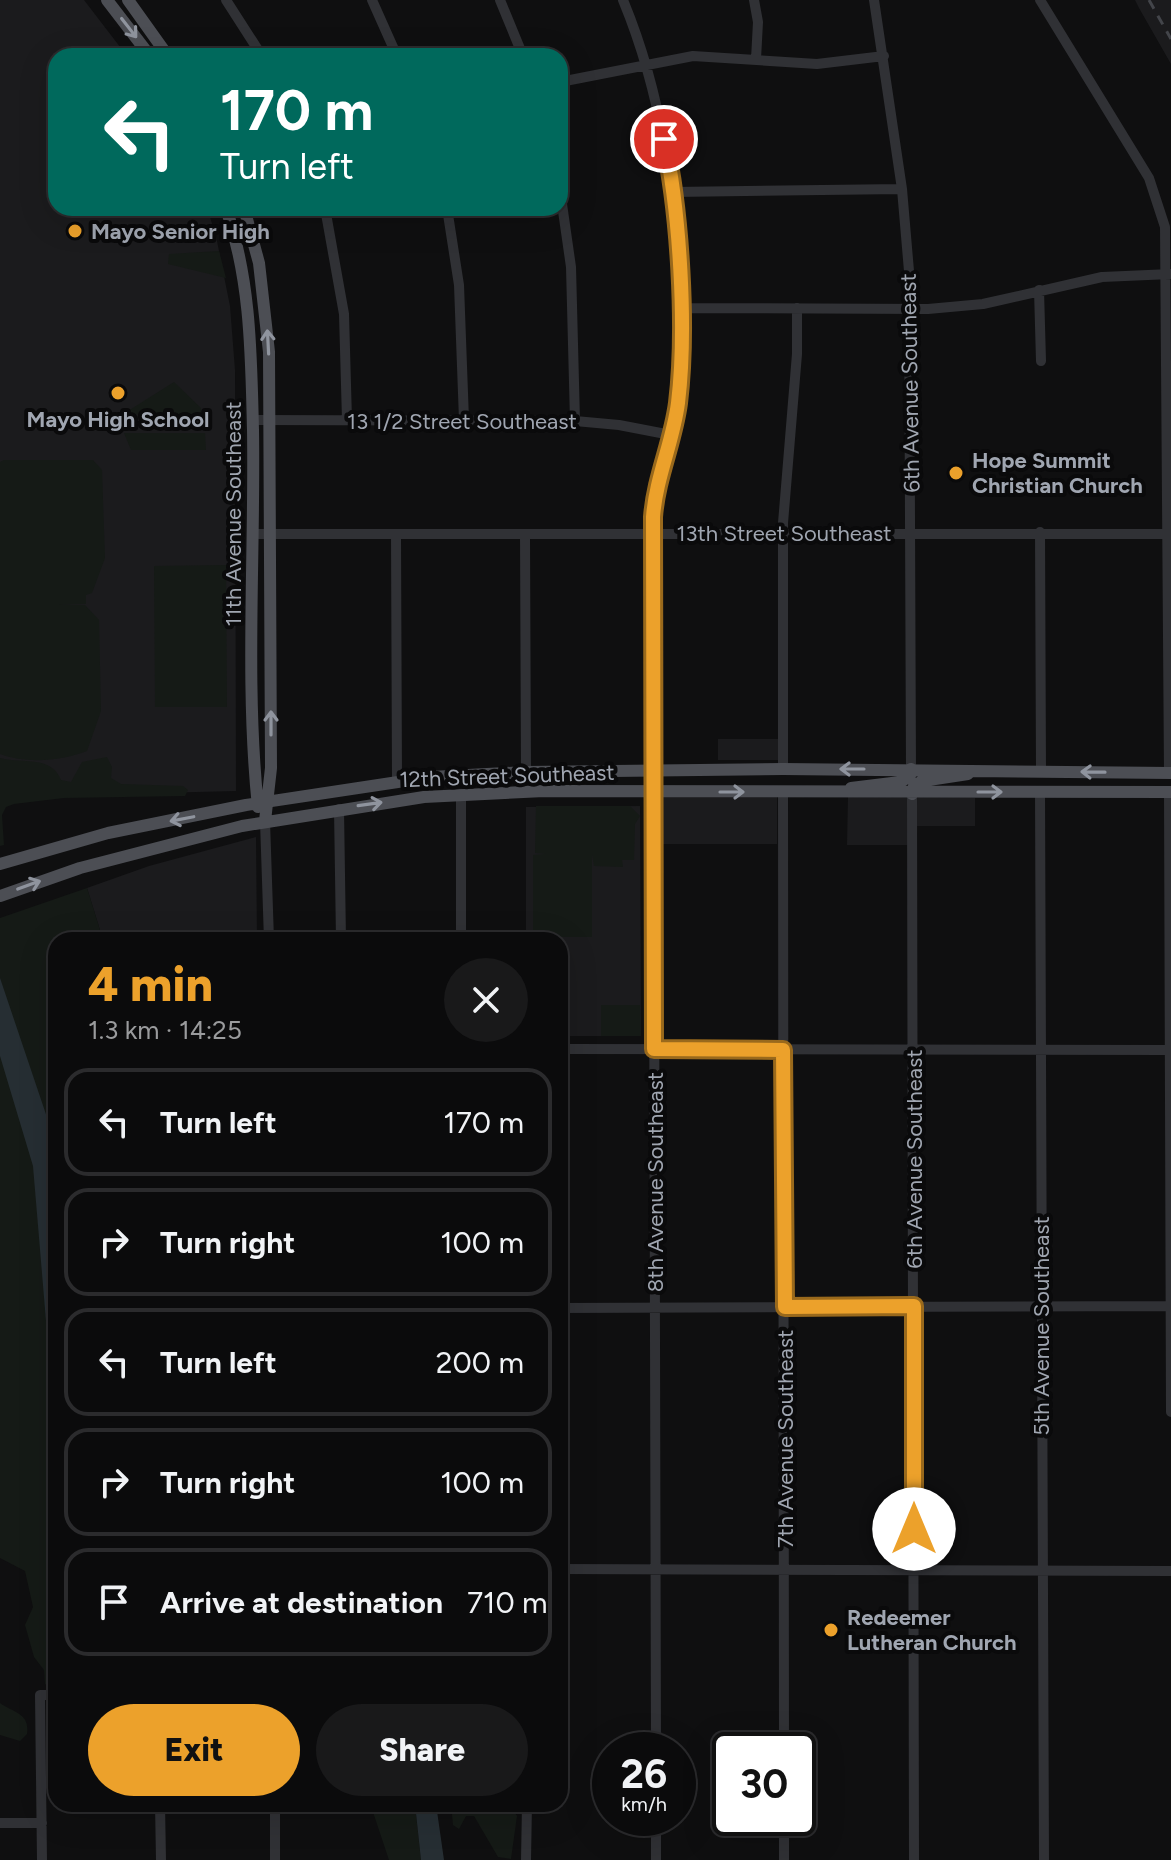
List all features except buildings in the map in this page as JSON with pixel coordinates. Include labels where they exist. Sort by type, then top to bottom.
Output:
[{"type":"main road","points":[[107,0],[144,48]]},
{"type":"main road","points":[[128,0],[162,48]]},
{"type":"main road","name":"11th Avenue Southeast","points":[[228,216],[247,291],[265,821]]},
{"type":"main road","name":"11th Avenue Southeast","points":[[246,216],[264,299],[270,420],[271,534],[264,802]]},
{"type":"main road","name":"12th Street Southeast","points":[[0,864],[108,833],[397,780],[526,772],[654,773],[783,769],[1170,773]]},
{"type":"main road","points":[[841,793],[853,787],[900,782],[910,776],[911,769]]},
{"type":"main road","points":[[912,794],[914,786],[922,781],[944,780],[981,770]]},
{"type":"main road","name":"12th Street Southeast","points":[[0,896],[80,868],[265,821],[461,794],[654,791],[912,794],[1170,792]]},
{"type":"street","points":[[226,0],[257,48]]},
{"type":"street","points":[[372,0],[393,48]]},
{"type":"street","points":[[500,0],[520,48]]},
{"type":"street","name":"8th Avenue Southeast","points":[[623,0],[645,64],[673,192],[679,308],[680,383],[671,435],[657,481],[653,533],[656,1732]]},
{"type":"street","points":[[754,0],[758,22],[756,59]]},
{"type":"street","name":"6th Avenue Southeast","points":[[874,0],[902,189],[911,310],[911,769]]},
{"type":"street","points":[[1040,0],[1151,183],[1165,227],[1169,274],[1170,773]]},
{"type":"street","points":[[568,80],[693,56],[817,64],[884,56]]},
{"type":"street","points":[[673,192],[902,189]]},
{"type":"street","points":[[326,216],[344,314],[347,420]]},
{"type":"street","points":[[448,216],[460,298],[464,420]]},
{"type":"street","points":[[564,216],[571,267],[575,421]]},
{"type":"street","points":[[679,308],[911,310],[983,304],[1102,277],[1169,274]]},
{"type":"street","points":[[1039,290],[1041,361]]},
{"type":"street","points":[[783,769],[782,533],[786,451],[797,366],[797,308]]},
{"type":"street","name":"13 1/2 Street Southeast","points":[[253,420],[575,421],[671,435]]},
{"type":"street","points":[[1040,532],[1041,771]]},
{"type":"street","name":"13th Street Southeast","points":[[254,534],[1170,534]]},
{"type":"street","points":[[396,534],[397,780]]},
{"type":"street","points":[[525,535],[526,772]]},
{"type":"street","name":"7th Avenue Southeast","points":[[783,792],[784,1732]]},
{"type":"street","name":"5th Avenue Southeast","points":[[1040,792],[1044,1860]]},
{"type":"street","points":[[1170,792],[1171,1412]]},
{"type":"street","points":[[461,794],[461,932]]},
{"type":"street","name":"6th Avenue Southeast","points":[[912,794],[914,1860]]},
{"type":"street","points":[[339,809],[341,932]]},
{"type":"street","name":"11th Avenue Southeast","points":[[265,821],[269,932]]},
{"type":"street","points":[[568,1049],[1170,1050]]},
{"type":"street","points":[[568,1308],[1170,1306]]},
{"type":"street","points":[[568,1569],[1171,1571]]},
{"type":"street","points":[[42,1860],[40,1695],[48,1695]]},
{"type":"street","points":[[160,1812],[161,1860]]},
{"type":"street","points":[[275,1812],[275,1860]]},
{"type":"street","points":[[526,1860],[527,1812]]},
{"type":"street","points":[[0,1823],[42,1823]]},
{"type":"street","points":[[656,1836],[656,1860]]},
{"type":"street","points":[[784,1836],[784,1860]]},
{"type":"shaded area","name":"Mayo High School","points":[[0,0],[84,0],[121,48],[48,48],[48,216],[210,216],[230,306],[235,370],[236,791],[0,797]]},
{"type":"shaded area","points":[[1135,0],[1171,0],[1171,64],[1139,8]]},
{"type":"shaded area","points":[[219,251],[226,278],[168,264],[169,254]]},
{"type":"shaded area","points":[[174,382],[201,408],[201,415],[130,414],[128,411]]},
{"type":"shaded area","points":[[124,433],[205,433],[206,450],[131,450]]},
{"type":"shaded area","points":[[93,460],[102,470],[105,558],[92,593],[86,595],[86,604],[59,604],[85,605],[99,620],[101,711],[87,751],[66,757],[33,760],[0,754],[0,462]]},
{"type":"shaded area","points":[[226,565],[227,707],[155,707],[154,566]]},
{"type":"shaded area","points":[[718,739],[783,739],[783,760],[718,760]]},
{"type":"shaded area","points":[[107,757],[112,767],[111,778],[121,784],[183,786],[188,790],[185,796],[64,798],[14,804],[6,807],[2,815],[4,845],[0,846],[0,758],[43,764],[56,772],[61,780],[71,782],[82,762]]},
{"type":"shaded area","points":[[663,796],[777,796],[777,844],[663,844]]},
{"type":"shaded area","points":[[848,797],[975,798],[975,826],[913,826],[913,845],[847,845]]},
{"type":"shaded area","points":[[536,806],[630,806],[640,816],[635,824],[634,860],[622,860],[623,867],[594,866],[592,854],[592,937],[568,937],[568,932],[533,932],[533,855],[546,854],[535,853]]},
{"type":"shaded area","points":[[640,806],[641,1036],[568,1036],[568,932],[526,932],[526,807]]},
{"type":"shaded area","points":[[256,837],[257,932],[101,932],[87,888],[149,866]]},
{"type":"shaded area","points":[[87,888],[101,932],[48,932],[48,1686],[44,1670],[34,1657],[25,1625],[33,1607],[25,1571],[0,1558],[0,918]]},
{"type":"shaded area","points":[[0,978],[48,1120],[48,1345],[33,1166],[0,1056]]},
{"type":"shaded area","points":[[601,1005],[640,1005],[641,1036],[601,1036]]},
{"type":"shaded area","points":[[0,1703],[20,1714],[26,1722],[27,1734],[20,1741],[0,1735]]},
{"type":"shaded area","points":[[373,1812],[416,1812],[421,1860],[389,1860]]},
{"type":"shaded area","points":[[416,1812],[437,1812],[444,1860],[421,1860]]},
{"type":"shaded area","points":[[452,1812],[514,1812],[517,1816],[511,1859],[498,1857],[474,1816],[466,1816],[459,1829],[453,1825]]},
{"type":"railway","points":[[1149,0],[1171,39]]},
{"type":"place","name":"Mayo Senior High","points":[[75,231]]},
{"type":"place","name":"Mayo High School","points":[[118,393]]},
{"type":"place","name":"Hope Summit Christian Church","points":[[956,473]]},
{"type":"place","name":"Redeemer Lutheran Church","points":[[831,1630]]},
{"type":"route","points":[[664,139],[677,241],[680,383],[675,421],[657,481],[653,517],[654,1049],[783,1050],[785,1307],[914,1306],[914,1529]]}]
